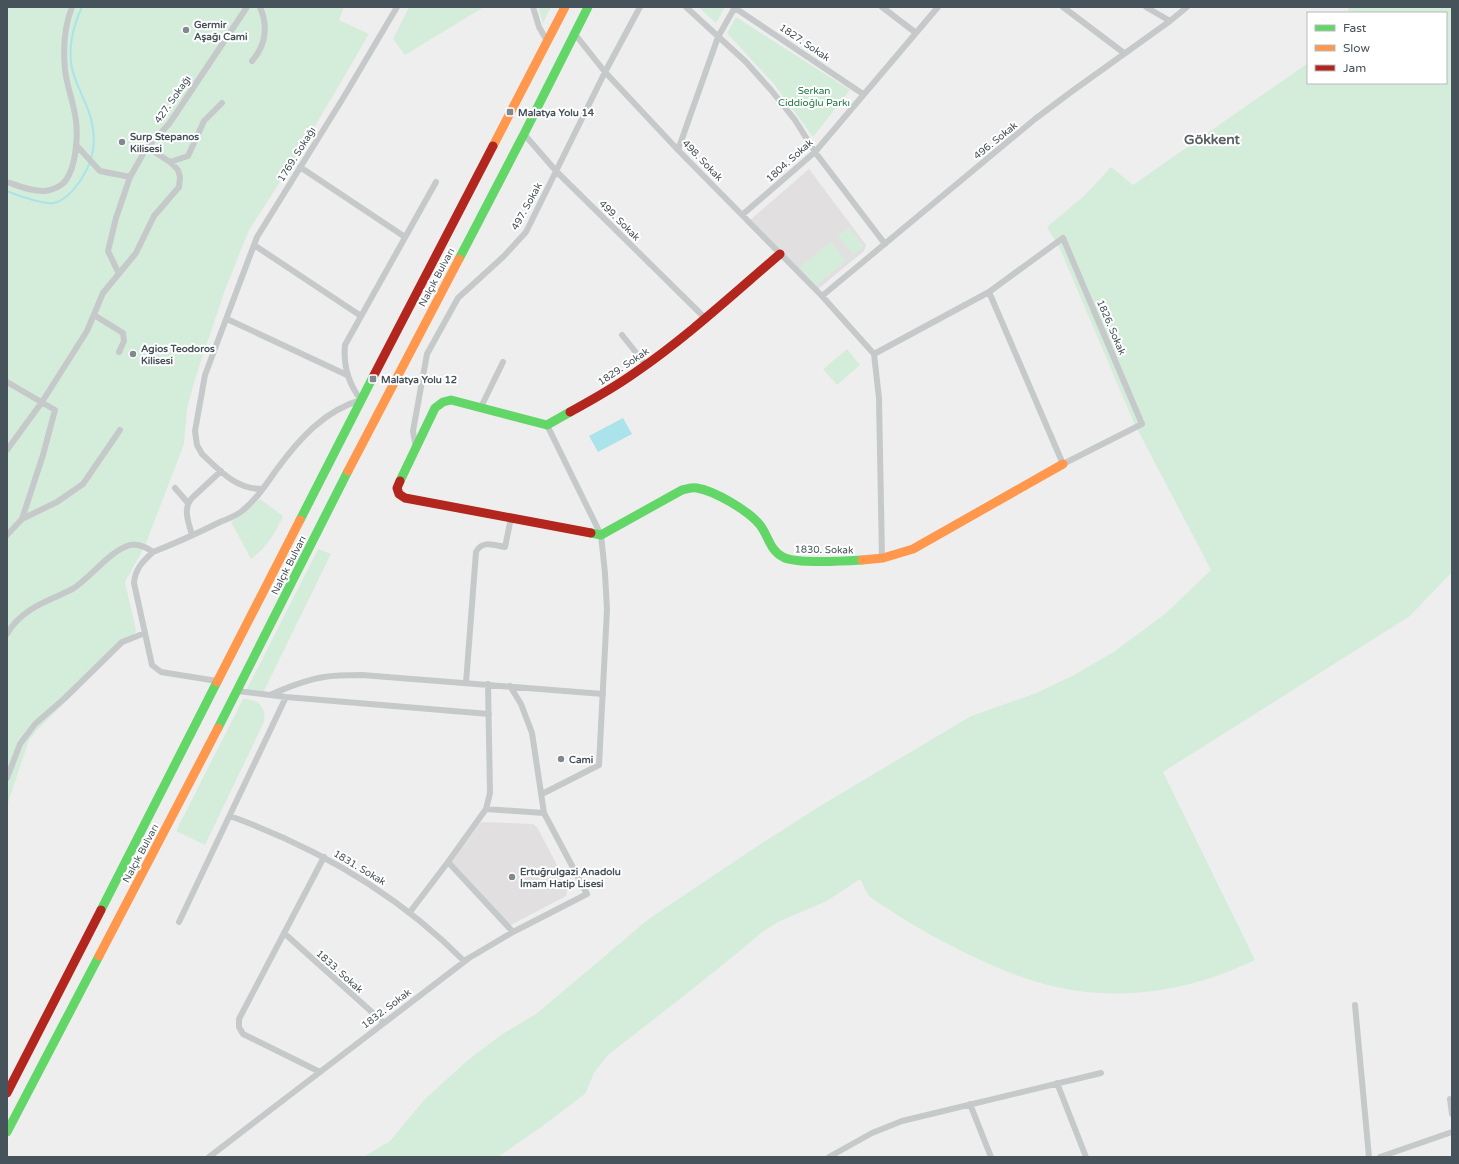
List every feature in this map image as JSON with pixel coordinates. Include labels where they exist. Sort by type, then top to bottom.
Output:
[{"type":"main road","name":"Nalçık Bulvarı","points":[[7,1093],[361,400],[565,7]]},
{"type":"main road","name":"Nalçık Bulvarı","points":[[7,1132],[238,691],[375,418],[524,134],[588,7]]},
{"type":"main road","name":"1829. Sokak","points":[[547,425],[604,393],[646,365],[705,318],[780,254]]},
{"type":"main road","points":[[547,425],[451,400],[443,402],[435,408],[397,488],[400,496],[404,498],[601,535]]},
{"type":"main road","name":"1830. Sokak","points":[[601,535],[677,492],[695,488],[704,490],[736,506],[751,516],[761,526],[772,549],[783,558],[791,560],[862,561],[882,558],[913,549],[1064,464]]},
{"type":"street","points":[[7,182],[39,191],[50,190],[59,186],[66,180],[74,159],[76,145],[76,120],[67,83],[64,49],[66,29],[72,7]]},
{"type":"street","name":"427. Sokağı","points":[[119,274],[108,251],[116,218],[130,176],[147,147],[169,124],[247,7]]},
{"type":"street","points":[[252,61],[259,52],[265,35],[265,24],[260,7]]},
{"type":"street","name":"1769. Sokağı","points":[[262,489],[250,488],[238,484],[202,454],[196,440],[195,426],[205,375],[257,237],[345,95],[397,7]]},
{"type":"street","points":[[533,7],[539,27],[547,41]]},
{"type":"street","name":"497. Sokak","points":[[416,449],[413,432],[427,354],[458,298],[504,256],[526,232],[605,72],[640,7]]},
{"type":"street","points":[[686,7],[746,62],[772,90],[795,120],[815,152],[885,244]]},
{"type":"street","points":[[678,150],[718,37],[735,7]]},
{"type":"street","name":"1827. Sokak","points":[[735,7],[863,94]]},
{"type":"street","points":[[882,7],[916,33]]},
{"type":"street","name":"1804. Sokak","points":[[742,215],[815,152],[938,7]]},
{"type":"street","points":[[1063,7],[1124,53]]},
{"type":"street","points":[[1146,7],[1170,21]]},
{"type":"street","name":"496. Sokak","points":[[822,296],[1035,119],[1187,7]]},
{"type":"street","name":"498. Sokak","points":[[574,33],[605,72],[678,150],[822,296],[874,354]]},
{"type":"street","points":[[170,162],[188,156],[204,121],[222,103]]},
{"type":"street","name":"499. Sokak","points":[[524,134],[556,171],[705,318]]},
{"type":"street","points":[[76,145],[100,171],[130,176]]},
{"type":"street","points":[[7,450],[42,402],[87,331],[104,293],[136,253],[154,216],[179,187],[181,180],[179,173],[170,162],[147,147]]},
{"type":"street","points":[[300,167],[405,237]]},
{"type":"street","points":[[217,681],[158,670],[150,661],[135,587],[135,578],[140,565],[153,552],[241,511],[262,489],[291,451],[310,431],[339,408],[361,400],[347,375],[344,358],[346,344],[436,182]]},
{"type":"street","name":"1826. Sokak","points":[[989,292],[1063,238],[1142,424],[1064,464]]},
{"type":"street","points":[[254,245],[361,316]]},
{"type":"street","points":[[882,558],[880,398],[874,354],[989,292],[1064,464]]},
{"type":"street","points":[[94,315],[123,333],[124,341],[120,352]]},
{"type":"street","points":[[227,319],[347,375]]},
{"type":"street","points":[[622,336],[646,365]]},
{"type":"street","points":[[480,407],[503,362]]},
{"type":"street","points":[[7,382],[55,410],[43,455],[22,519]]},
{"type":"street","points":[[542,794],[599,765],[607,610],[606,573],[601,535],[547,425]]},
{"type":"street","points":[[7,535],[22,519],[57,502],[83,484],[120,430]]},
{"type":"street","points":[[192,535],[187,514],[188,503],[221,471]]},
{"type":"street","points":[[175,488],[188,503]]},
{"type":"street","points":[[466,683],[476,552],[479,547],[484,544],[505,547],[511,518]]},
{"type":"street","points":[[7,524],[14,528]]},
{"type":"street","points":[[7,634],[12,626],[25,613],[74,588],[107,559],[127,546],[140,546],[153,552]]},
{"type":"street","points":[[7,778],[20,744],[35,724],[65,698],[122,642],[145,633]]},
{"type":"street","points":[[270,695],[305,681],[331,676],[362,675],[603,694]]},
{"type":"street","points":[[410,912],[486,809],[490,793],[488,684]]},
{"type":"street","points":[[486,809],[544,813],[532,733],[521,704],[510,686]]},
{"type":"street","points":[[238,691],[489,714]]},
{"type":"street","points":[[180,922],[286,696]]},
{"type":"street","name":"1832. Sokak","points":[[209,1157],[464,961],[513,932],[587,894],[544,813]]},
{"type":"street","name":"1831. Sokak","points":[[230,816],[275,833],[324,857],[361,878],[410,912],[434,932],[464,961]]},
{"type":"street","points":[[320,1072],[243,1034],[239,1027],[239,1019],[324,857]]},
{"type":"street","points":[[448,862],[513,932]]},
{"type":"street","name":"1833. Sokak","points":[[284,933],[384,1023]]},
{"type":"street","points":[[1355,1005],[1369,1157]]},
{"type":"street","points":[[829,1157],[858,1140],[887,1127],[917,1117],[1101,1073]]},
{"type":"street","points":[[1057,1083],[1086,1157]]},
{"type":"street","points":[[1450,1099],[1452,1114]]},
{"type":"street","points":[[970,1104],[991,1157]]},
{"type":"street","points":[[1380,1157],[1452,1132]]},
{"type":"shaded area","points":[[809,169],[866,245],[864,251],[818,289],[748,222]]},
{"type":"shaded area","name":"Ertuğrulgazi Anadolu İmam Hatip Lisesi","points":[[481,822],[533,824],[537,827],[568,886],[566,896],[509,926],[451,863]]},
{"type":"green space","points":[[7,7],[344,7],[339,20],[369,34],[307,140],[249,230],[225,290],[195,379],[187,409],[184,444],[145,546],[125,582],[136,630],[132,642],[123,645],[37,730],[29,740],[8,803],[7,801]]},
{"type":"green space","points":[[409,7],[484,7],[405,55],[393,39]]},
{"type":"green space","points":[[538,7],[551,7],[543,23]]},
{"type":"green space","points":[[698,7],[725,7],[716,23]]},
{"type":"green space","points":[[1347,7],[1452,7],[1452,572],[1410,616],[1163,772],[1255,960],[1203,980],[1148,992],[1093,992],[1065,989],[1037,982],[1000,969],[940,940],[870,897],[860,879],[827,901],[780,921],[762,932],[608,1055],[594,1073],[585,1094],[498,1157],[363,1157],[390,1141],[424,1100],[468,1060],[501,1035],[536,1014],[650,918],[825,803],[971,716],[1034,694],[1074,675],[1112,653],[1165,614],[1211,570],[1134,423],[1060,249],[1047,227],[1085,195],[1111,167],[1133,185],[1307,64],[1307,84],[1447,84],[1447,12],[1350,12]]},
{"type":"green space","name":"Serkan Ciddioğlu Parkı","points":[[736,17],[850,90],[813,137],[774,84],[727,33]]},
{"type":"green space","points":[[849,227],[864,246],[854,255],[838,236]]},
{"type":"green space","points":[[831,242],[846,261],[815,286],[800,267]]},
{"type":"green space","points":[[847,349],[860,365],[837,385],[823,369]]},
{"type":"green space","points":[[260,499],[283,516],[270,540],[251,559],[231,522]]},
{"type":"green space","points":[[318,549],[331,554],[264,691],[247,689]]},
{"type":"green space","points":[[243,699],[253,700],[260,704],[264,712],[264,722],[205,845],[176,831]]},
{"type":"water","points":[[623,418],[632,434],[598,452],[589,436]]},
{"type":"waterway","points":[[7,191],[38,201],[54,203],[67,196],[73,190],[79,183],[90,161],[94,146],[93,127],[90,115],[75,79],[71,63],[73,34],[82,7]]},
{"type":"traffic: fast","points":[[459,259],[588,7]]},
{"type":"traffic: fast","points":[[300,520],[373,377]]},
{"type":"traffic: fast","points":[[400,481],[435,408],[443,402],[451,400],[547,425],[570,412]]},
{"type":"traffic: fast","points":[[218,728],[348,471]]},
{"type":"traffic: fast","points":[[591,533],[601,535],[682,490],[695,488],[722,497],[748,514],[763,529],[775,551],[783,557],[798,561],[862,560]]},
{"type":"traffic: fast","points":[[101,910],[217,682]]},
{"type":"traffic: fast","points":[[7,1132],[99,956]]},
{"type":"traffic: slow","points":[[493,146],[565,7]]},
{"type":"traffic: slow","points":[[348,471],[459,259]]},
{"type":"traffic: slow","points":[[862,560],[883,558],[913,549],[1063,464]]},
{"type":"traffic: slow","points":[[217,682],[300,520]]},
{"type":"traffic: slow","points":[[99,956],[218,728]]},
{"type":"traffic: jam","points":[[373,377],[493,146]]},
{"type":"traffic: jam","points":[[570,412],[612,388],[655,359],[710,315],[780,254]]},
{"type":"traffic: jam","points":[[400,481],[397,488],[399,494],[405,498],[591,533]]},
{"type":"traffic: jam","points":[[7,1093],[101,910]]},
{"type":"place","name":"Germir Aşağı Cami","points":[[186,30]]},
{"type":"place","name":"Malatya Yolu 14","points":[[510,112]]},
{"type":"place","name":"Surp Stepanos Kilisesi","points":[[122,142]]},
{"type":"place","name":"Agios Teodoros Kilisesi","points":[[133,354]]},
{"type":"place","name":"Malatya Yolu 12","points":[[373,379]]},
{"type":"place","name":"Cami","points":[[561,759]]},
{"type":"place","name":"Ertuğrulgazi Anadolu İmam Hatip Lisesi","points":[[512,877]]},
{"type":"district","name":"Gökkent","points":[[1212,139]]}]
